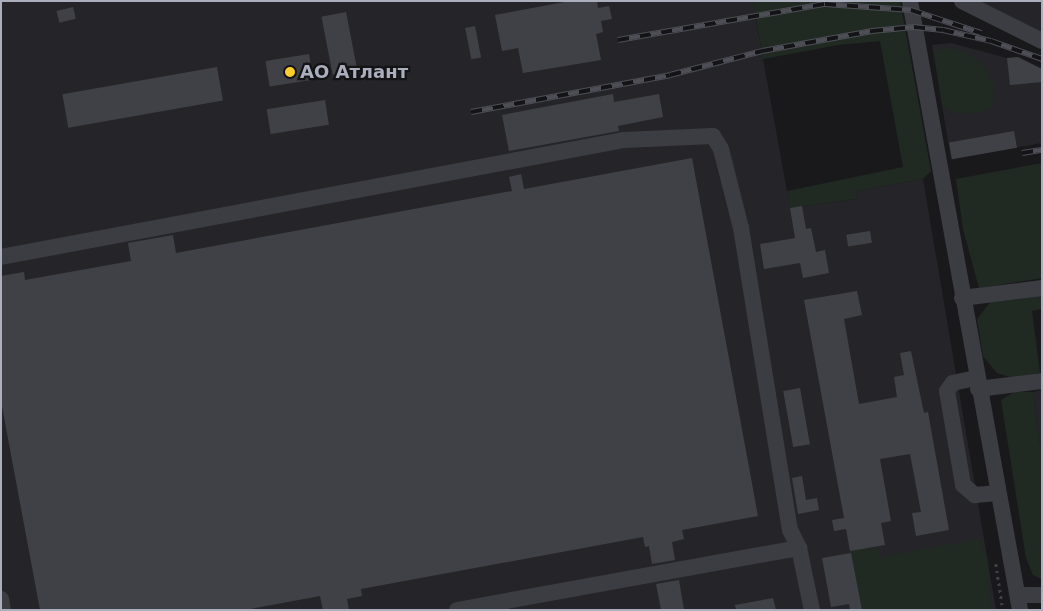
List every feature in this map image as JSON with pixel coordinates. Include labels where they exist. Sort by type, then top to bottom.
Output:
[{"type":"street","points":[[910,1],[977,383],[1019,604]]},
{"type":"street","points":[[962,1],[1042,41]]},
{"type":"street","points":[[1,257],[624,140],[713,136],[721,149],[741,228],[790,530],[799,548],[812,610]]},
{"type":"street","points":[[962,298],[1042,288]]},
{"type":"street","points":[[998,493],[975,495],[962,485],[947,391],[953,382],[1042,381]]},
{"type":"street","points":[[457,610],[799,548]]},
{"type":"street","points":[[1019,604],[1026,594],[1042,595]]},
{"type":"street","points":[[1,599],[3,610]]},
{"type":"shaded area","points":[[1,1],[823,1],[755,15],[790,208],[856,199],[857,191],[923,179],[996,610],[1,610]]},
{"type":"shaded area","points":[[753,1],[900,1],[931,171],[923,179],[857,191],[856,199],[790,208],[787,191],[903,167],[880,41],[838,45],[763,59]]},
{"type":"shaded area","points":[[971,1],[1042,1],[1042,33]]},
{"type":"shaded area","points":[[951,43],[1007,58],[1018,57],[1042,69],[1042,143],[951,159],[932,45]]},
{"type":"shaded area","points":[[947,47],[965,52],[988,69],[988,78],[995,81],[992,108],[976,114],[953,113],[942,105],[934,52]]},
{"type":"shaded area","points":[[1042,163],[1042,278],[979,288],[963,229],[956,179]]},
{"type":"shaded area","points":[[1042,295],[1042,309],[1032,311],[1040,373],[1013,378],[997,373],[983,356],[977,319],[991,301]]},
{"type":"shaded area","points":[[1042,390],[1042,459],[1033,392]]},
{"type":"shaded area","points":[[1014,392],[1033,392],[1042,459],[1042,579],[1033,575],[1026,558],[1001,400]]},
{"type":"shaded area","points":[[979,539],[988,560],[991,610],[862,610],[850,551],[876,546],[880,557]]},
{"type":"building","points":[[570,1],[597,1],[598,8],[609,6],[612,19],[601,21],[603,32],[596,34],[601,60],[523,73],[518,48],[502,51],[495,15]]},
{"type":"building","points":[[73,7],[76,19],[59,23],[57,11]]},
{"type":"building","points":[[346,12],[357,70],[333,75],[321,17]]},
{"type":"building","points":[[475,26],[481,57],[471,59],[465,28]]},
{"type":"building","name":"АО Атлант","points":[[309,54],[313,80],[270,87],[266,61]]},
{"type":"building","points":[[1018,57],[1042,69],[1042,82],[1010,85],[1007,58]]},
{"type":"building","points":[[217,67],[223,100],[68,128],[62,94]]},
{"type":"building","points":[[613,94],[614,102],[659,94],[663,117],[618,126],[619,131],[509,151],[502,115]]},
{"type":"building","points":[[325,100],[329,125],[271,134],[267,109]]},
{"type":"building","points":[[1014,131],[1017,148],[952,159],[949,142]]},
{"type":"building","points":[[692,158],[758,516],[682,530],[684,539],[672,542],[675,560],[652,564],[649,546],[645,547],[643,537],[361,589],[362,596],[347,599],[349,610],[323,610],[320,596],[245,610],[40,610],[1,401],[1,276],[24,272],[25,280],[131,261],[128,243],[173,235],[176,253],[512,191],[509,177],[521,174],[524,189]]},
{"type":"building","points":[[802,206],[806,229],[811,228],[816,252],[825,250],[829,273],[803,278],[800,263],[764,269],[760,244],[795,238],[790,208]]},
{"type":"building","points":[[870,231],[872,243],[848,247],[846,235]]},
{"type":"building","points":[[857,291],[862,315],[844,319],[859,404],[897,397],[894,377],[904,375],[900,353],[911,351],[924,413],[928,412],[949,530],[916,536],[912,513],[921,512],[910,454],[880,459],[891,521],[881,523],[885,545],[850,551],[846,529],[834,531],[832,520],[844,518],[804,300]]},
{"type":"building","points":[[800,388],[810,444],[793,447],[783,391]]},
{"type":"building","points":[[802,476],[806,500],[817,498],[819,510],[798,514],[792,478]]},
{"type":"building","points":[[851,553],[862,610],[850,610],[849,604],[831,607],[822,558]]},
{"type":"building","points":[[679,580],[684,610],[661,610],[656,584]]},
{"type":"building","points":[[773,598],[776,610],[736,610],[735,605]]},
{"type":"railway","points":[[618,40],[825,4],[911,10],[981,33]]},
{"type":"railway","points":[[471,112],[670,75],[762,51],[872,31],[914,27],[943,30],[991,41],[1042,59]]},
{"type":"railway","points":[[1022,153],[1042,150]]},
{"type":"place","name":"АО Атлант","points":[[290,72]]}]
